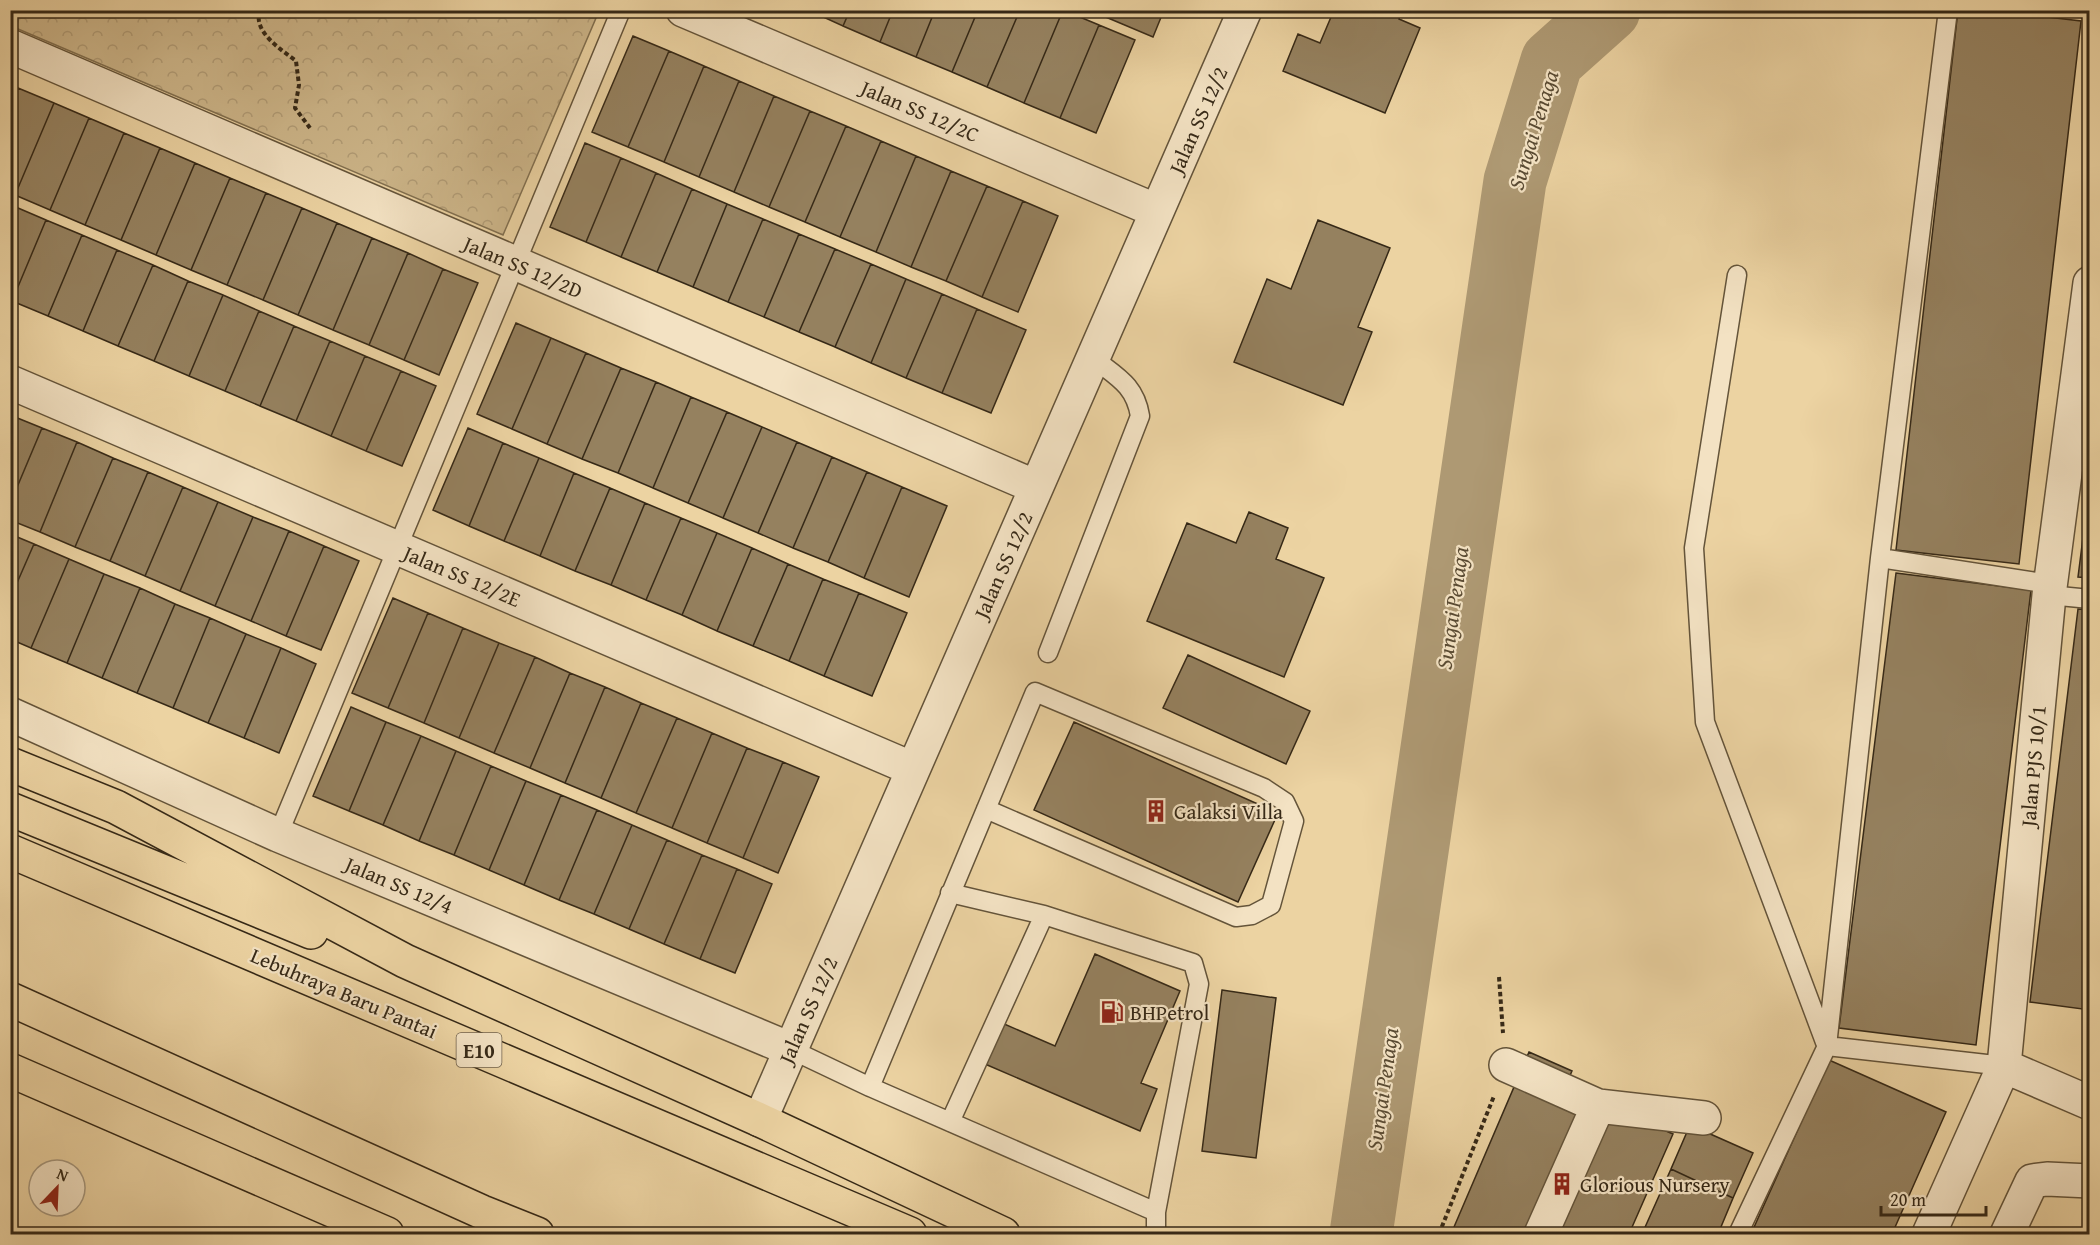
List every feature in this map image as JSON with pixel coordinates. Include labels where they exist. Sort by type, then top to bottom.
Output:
[{"type":"highway","points":[[10,764],[116,807],[405,961],[760,1120],[1003,1234]]},
{"type":"highway","points":[[10,809],[351,948],[405,961]]},
{"type":"highway","name":"Lebuhraya Baru Pantai","points":[[10,851],[910,1234]]},
{"type":"highway","points":[[10,999],[482,1212],[537,1234]]},
{"type":"highway","points":[[10,1070],[387,1234]]},
{"type":"street","name":"Jalan SS 12/2C","points":[[683,10],[1157,212]]},
{"type":"street","name":"Jalan SS 12/2","points":[[760,1120],[1245,10]]},
{"type":"street","name":"Jalan SS 12/2D","points":[[10,46],[1036,488]]},
{"type":"street","name":"Jalan PJS 10/1","points":[[1929,1234],[2004,1066],[2049,589],[2090,284]]},
{"type":"street","name":"Jalan SS 12/2E","points":[[10,382],[913,769]]},
{"type":"street","name":"Jalan SS 12/4","points":[[10,714],[278,835],[790,1049]]},
{"type":"street","points":[[1506,1065],[1598,1106],[1704,1118]]},
{"type":"street","points":[[2004,1066],[2090,1103]]},
{"type":"street","points":[[1542,1234],[1598,1106]]},
{"type":"street","points":[[2007,1234],[2031,1181],[2047,1179],[2090,1181]]},
{"type":"lane","points":[[278,835],[621,10]]},
{"type":"lane","points":[[1738,1234],[1827,1046],[1880,558],[1948,10]]},
{"type":"lane","points":[[1737,275],[1694,548],[1705,722],[1827,1046]]},
{"type":"lane","points":[[1048,653],[1140,416],[1138,401],[1132,391],[1094,358]]},
{"type":"lane","points":[[1880,558],[2049,589],[2090,599]]},
{"type":"lane","points":[[870,1087],[950,893],[1035,692],[1264,788],[1286,802],[1294,821],[1271,905],[1252,915],[1236,917],[986,808]]},
{"type":"lane","points":[[950,893],[1044,915],[1193,963],[1198,984],[1156,1212],[1156,1234]]},
{"type":"lane","points":[[950,1122],[1044,915]]},
{"type":"lane","points":[[1827,1046],[2004,1066]]},
{"type":"lane","points":[[790,1049],[870,1087],[1156,1212]]},
{"type":"path","points":[[260,10],[258,16],[265,35],[296,61],[299,85],[295,108],[310,128]]},
{"type":"path","points":[[1439,1234],[1506,1065],[1499,977]]},
{"type":"green space","points":[[18,10],[599,11],[503,235],[11,26]]},
{"type":"building","points":[[808,10],[850,10],[843,26]]},
{"type":"building","points":[[850,10],[893,10],[880,42],[843,26]]},
{"type":"building","points":[[893,10],[935,10],[916,57],[880,42]]},
{"type":"building","points":[[935,10],[978,10],[952,72],[916,57]]},
{"type":"building","points":[[978,10],[1020,10],[987,87],[952,72]]},
{"type":"building","points":[[1020,10],[1063,10],[1024,103],[987,87]]},
{"type":"building","points":[[1063,10],[1099,25],[1060,118],[1024,103]]},
{"type":"building","points":[[1103,10],[1164,10],[1153,37],[1101,15]]},
{"type":"building","points":[[1334,10],[1402,10],[1399,19],[1420,28],[1385,113],[1283,71],[1298,34],[1320,43]]},
{"type":"building","points":[[1958,10],[1988,10],[2081,21],[2019,564],[1896,550]]},
{"type":"building","points":[[1099,25],[1135,40],[1096,133],[1060,118]]},
{"type":"building","points":[[633,36],[669,51],[628,147],[592,132]]},
{"type":"building","points":[[669,51],[704,66],[664,162],[628,147]]},
{"type":"building","points":[[704,66],[739,81],[699,177],[664,162]]},
{"type":"building","points":[[739,81],[774,96],[734,192],[699,177]]},
{"type":"building","points":[[18,88],[54,103],[15,195],[10,193],[10,105]]},
{"type":"building","points":[[774,96],[810,111],[769,207],[734,192]]},
{"type":"building","points":[[54,103],[89,118],[50,210],[15,195]]},
{"type":"building","points":[[810,111],[846,126],[805,222],[769,207]]},
{"type":"building","points":[[89,118],[124,133],[85,225],[50,210]]},
{"type":"building","points":[[846,126],[881,141],[840,237],[805,222]]},
{"type":"building","points":[[124,133],[160,148],[121,240],[85,225]]},
{"type":"building","points":[[881,141],[916,156],[876,252],[840,237]]},
{"type":"building","points":[[585,143],[621,158],[586,242],[550,227]]},
{"type":"building","points":[[160,148],[195,163],[156,255],[121,240]]},
{"type":"building","points":[[916,156],[951,171],[911,267],[876,252]]},
{"type":"building","points":[[621,158],[656,173],[621,257],[586,242]]},
{"type":"building","points":[[195,163],[230,178],[191,270],[156,255]]},
{"type":"building","points":[[951,171],[987,186],[946,281],[911,267]]},
{"type":"building","points":[[656,173],[692,189],[657,272],[621,257]]},
{"type":"building","points":[[230,178],[266,193],[227,285],[191,270]]},
{"type":"building","points":[[987,186],[1023,201],[982,297],[946,281]]},
{"type":"building","points":[[692,189],[727,204],[693,287],[657,272]]},
{"type":"building","points":[[266,193],[302,208],[263,300],[227,285]]},
{"type":"building","points":[[1023,201],[1058,216],[1018,312],[982,297]]},
{"type":"building","points":[[727,204],[763,219],[728,302],[693,287]]},
{"type":"building","points":[[11,205],[46,220],[12,301],[10,300]]},
{"type":"building","points":[[302,208],[337,223],[298,315],[263,300]]},
{"type":"building","points":[[763,219],[799,234],[764,317],[728,302]]},
{"type":"building","points":[[46,220],[82,235],[48,316],[12,301]]},
{"type":"building","points":[[1318,220],[1390,248],[1358,327],[1372,332],[1343,405],[1234,362],[1267,279],[1291,289]]},
{"type":"building","points":[[337,223],[372,238],[333,330],[298,315]]},
{"type":"building","points":[[799,234],[835,249],[799,332],[764,317]]},
{"type":"building","points":[[82,235],[117,250],[83,331],[48,316]]},
{"type":"building","points":[[372,238],[408,253],[369,345],[333,330]]},
{"type":"building","points":[[835,249],[871,264],[835,347],[799,332]]},
{"type":"building","points":[[117,250],[153,265],[118,346],[83,331]]},
{"type":"building","points":[[408,253],[443,269],[404,360],[369,345]]},
{"type":"building","points":[[871,264],[906,279],[871,363],[835,347]]},
{"type":"building","points":[[153,265],[188,281],[154,361],[118,346]]},
{"type":"building","points":[[443,269],[478,283],[439,375],[404,360]]},
{"type":"building","points":[[906,279],[942,294],[906,378],[871,363]]},
{"type":"building","points":[[188,281],[223,295],[189,376],[154,361]]},
{"type":"building","points":[[942,294],[977,309],[942,393],[906,378]]},
{"type":"building","points":[[223,295],[259,311],[225,391],[189,376]]},
{"type":"building","points":[[977,309],[1026,330],[991,413],[942,393]]},
{"type":"building","points":[[259,311],[294,326],[260,406],[225,391]]},
{"type":"building","points":[[516,323],[551,338],[512,429],[477,414]]},
{"type":"building","points":[[294,326],[330,341],[296,421],[260,406]]},
{"type":"building","points":[[551,338],[586,353],[547,444],[512,429]]},
{"type":"building","points":[[330,341],[365,356],[331,436],[296,421]]},
{"type":"building","points":[[586,353],[621,368],[582,459],[547,444]]},
{"type":"building","points":[[365,356],[401,371],[366,451],[331,436]]},
{"type":"building","points":[[621,368],[656,382],[618,473],[582,459]]},
{"type":"building","points":[[401,371],[436,386],[402,466],[366,451]]},
{"type":"building","points":[[656,382],[691,397],[653,488],[618,473]]},
{"type":"building","points":[[691,397],[727,412],[688,503],[653,488]]},
{"type":"building","points":[[727,412],[762,427],[723,518],[688,503]]},
{"type":"building","points":[[10,415],[42,428],[10,504]]},
{"type":"building","points":[[762,427],[797,442],[758,533],[723,518]]},
{"type":"building","points":[[42,428],[77,442],[40,532],[10,520],[10,504]]},
{"type":"building","points":[[468,428],[503,443],[469,526],[433,510]]},
{"type":"building","points":[[77,442],[113,458],[75,547],[40,532]]},
{"type":"building","points":[[797,442],[832,457],[793,548],[758,533]]},
{"type":"building","points":[[503,443],[539,458],[504,541],[469,526]]},
{"type":"building","points":[[832,457],[867,472],[828,562],[793,548]]},
{"type":"building","points":[[113,458],[148,472],[110,561],[75,547]]},
{"type":"building","points":[[539,458],[574,473],[540,556],[504,541]]},
{"type":"building","points":[[148,472],[183,487],[145,576],[110,561]]},
{"type":"building","points":[[867,472],[902,487],[864,578],[828,562]]},
{"type":"building","points":[[574,473],[610,488],[575,571],[540,556]]},
{"type":"building","points":[[2090,482],[2090,578],[2078,577]]},
{"type":"building","points":[[183,487],[218,502],[180,591],[145,576]]},
{"type":"building","points":[[902,487],[947,506],[909,597],[864,578]]},
{"type":"building","points":[[610,488],[645,503],[611,585],[575,571]]},
{"type":"building","points":[[218,502],[253,517],[215,606],[180,591]]},
{"type":"building","points":[[645,503],[681,518],[646,600],[611,585]]},
{"type":"building","points":[[1249,512],[1288,528],[1276,559],[1324,578],[1284,677],[1147,621],[1187,523],[1236,543]]},
{"type":"building","points":[[253,517],[289,531],[251,621],[215,606]]},
{"type":"building","points":[[681,518],[717,533],[682,615],[646,600]]},
{"type":"building","points":[[289,531],[324,546],[286,636],[251,621]]},
{"type":"building","points":[[717,533],[752,548],[717,631],[682,615]]},
{"type":"building","points":[[10,534],[34,544],[10,599]]},
{"type":"building","points":[[34,544],[69,559],[31,648],[10,639],[10,599]]},
{"type":"building","points":[[324,546],[359,561],[321,650],[286,636]]},
{"type":"building","points":[[752,548],[788,564],[753,646],[717,631]]},
{"type":"building","points":[[69,559],[104,574],[67,663],[31,648]]},
{"type":"building","points":[[788,564],[823,579],[789,661],[753,646]]},
{"type":"building","points":[[1896,573],[2031,590],[1976,1045],[1839,1028]]},
{"type":"building","points":[[104,574],[140,588],[102,678],[67,663]]},
{"type":"building","points":[[823,579],[859,593],[824,676],[789,661]]},
{"type":"building","points":[[140,588],[175,604],[137,693],[102,678]]},
{"type":"building","points":[[859,593],[907,613],[872,696],[824,676]]},
{"type":"building","points":[[393,598],[428,613],[388,708],[352,693]]},
{"type":"building","points":[[175,604],[210,618],[173,708],[137,693]]},
{"type":"building","points":[[2078,609],[2090,610],[2090,1010],[2030,1002]]},
{"type":"building","points":[[428,613],[463,628],[424,723],[388,708]]},
{"type":"building","points":[[210,618],[246,634],[208,723],[173,708]]},
{"type":"building","points":[[463,628],[499,643],[459,738],[424,723]]},
{"type":"building","points":[[246,634],[281,648],[244,738],[208,723]]},
{"type":"building","points":[[499,643],[535,657],[494,753],[459,738]]},
{"type":"building","points":[[281,648],[316,664],[279,753],[244,738]]},
{"type":"building","points":[[1188,655],[1310,711],[1286,764],[1163,708]]},
{"type":"building","points":[[535,657],[570,673],[530,768],[494,753]]},
{"type":"building","points":[[570,673],[605,687],[565,783],[530,768]]},
{"type":"building","points":[[605,687],[641,703],[601,798],[565,783]]},
{"type":"building","points":[[641,703],[677,718],[636,813],[601,798]]},
{"type":"building","points":[[351,707],[386,722],[349,811],[313,796]]},
{"type":"building","points":[[677,718],[712,733],[672,828],[636,813]]},
{"type":"building","points":[[386,722],[421,736],[383,825],[349,811]]},
{"type":"building","name":"Galaksi Villa","points":[[1074,722],[1278,813],[1238,902],[1034,810]]},
{"type":"building","points":[[712,733],[747,748],[707,843],[672,828]]},
{"type":"building","points":[[421,736],[456,751],[419,841],[383,825]]},
{"type":"building","points":[[747,748],[783,762],[743,858],[707,843]]},
{"type":"building","points":[[456,751],[491,766],[454,855],[419,841]]},
{"type":"building","points":[[783,762],[819,777],[778,873],[743,858]]},
{"type":"building","points":[[491,766],[526,781],[489,870],[454,855]]},
{"type":"building","points":[[526,781],[561,795],[524,885],[489,870]]},
{"type":"building","points":[[561,795],[597,810],[559,900],[524,885]]},
{"type":"building","points":[[597,810],[632,825],[594,914],[559,900]]},
{"type":"building","points":[[632,825],[667,840],[629,929],[594,914]]},
{"type":"building","points":[[667,840],[702,855],[664,944],[629,929]]},
{"type":"building","points":[[702,855],[737,869],[700,959],[664,944]]},
{"type":"building","points":[[737,869],[772,884],[735,973],[700,959]]},
{"type":"building","points":[[1095,954],[1180,991],[1141,1083],[1157,1089],[1140,1131],[985,1064],[1002,1023],[1055,1046]]},
{"type":"building","points":[[1222,990],[1276,998],[1256,1158],[1202,1151]]},
{"type":"building","name":"Glorious Nursery","points":[[1529,1052],[1572,1071],[1565,1087],[1673,1134],[1629,1234],[1451,1234]]},
{"type":"building","points":[[1829,1060],[1946,1112],[1892,1234],[1751,1234]]},
{"type":"building","points":[[1690,1125],[1753,1153],[1733,1198],[1671,1169]]},
{"type":"building","name":"Glorious Nursery","points":[[1671,1169],[1733,1198],[1718,1234],[1642,1234]]},
{"type":"waterway","name":"Sungai Penaga","points":[[1361,1234],[1515,181],[1552,61],[1609,10]]},
{"type":"place","name":"Galaksi Villa","points":[[1156,811]]},
{"type":"place","name":"BHPetrol","points":[[1112,1012]]},
{"type":"place","name":"Glorious Nursery","points":[[1562,1184]]}]
